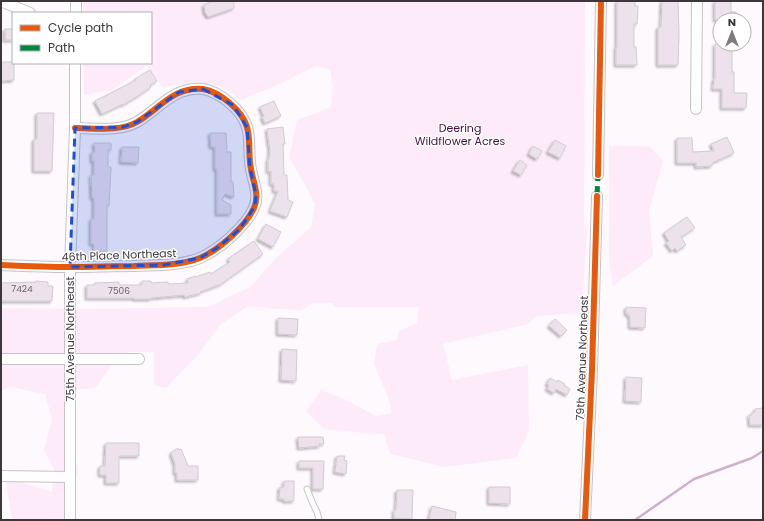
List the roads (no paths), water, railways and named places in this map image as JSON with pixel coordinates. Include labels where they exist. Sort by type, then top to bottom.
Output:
[{"type":"street","points":[[3,1],[28,12]]},
{"type":"street","points":[[76,1],[76,12]]},
{"type":"street","points":[[598,175],[601,1]]},
{"type":"street","points":[[696,109],[697,1]]},
{"type":"street","name":"75th Avenue Northeast","points":[[70,520],[70,267],[75,128],[75,64]]},
{"type":"street","name":"46th Place Northeast","points":[[1,265],[70,267],[164,265],[182,263],[200,258],[217,248],[239,230],[255,206],[256,195],[250,168],[247,127],[233,105],[224,98],[212,92],[204,89],[192,89],[180,92],[162,102],[137,122],[123,127],[75,128]]},
{"type":"street","name":"79th Avenue Northeast","points":[[585,520],[597,196]]},
{"type":"street","points":[[1,359],[139,359]]},
{"type":"street","points":[[1,476],[70,476]]},
{"type":"lane","points":[[307,489],[317,512],[318,520]]},
{"type":"waterway","points":[[635,520],[694,479],[752,458],[763,451]]},
{"type":"park label","name":"Deering Wildflower Acres","points":[[460,134]]}]
